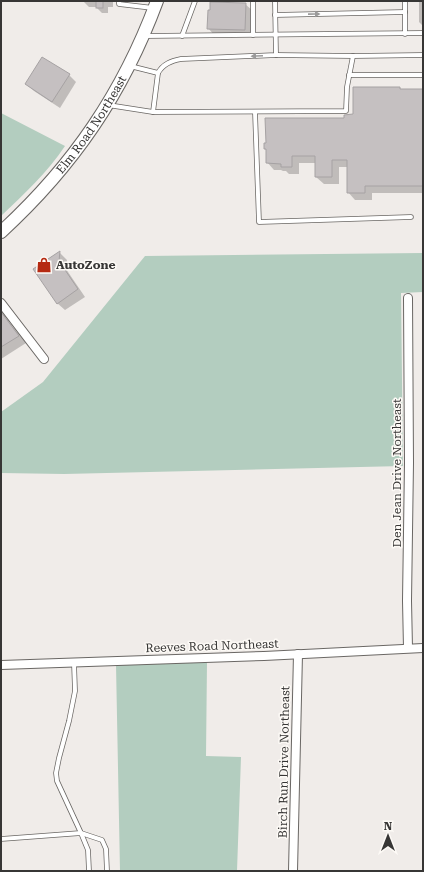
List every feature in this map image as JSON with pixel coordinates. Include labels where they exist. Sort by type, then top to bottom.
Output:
[{"type":"main road","name":"Elm Road Northeast","points":[[1,232],[30,205],[56,176],[89,134],[108,105],[129,66],[143,36],[155,4]]},
{"type":"street","name":"Den Jean Drive Northeast","points":[[408,298],[408,648]]},
{"type":"street","points":[[1,303],[44,359]]},
{"type":"street","name":"Reeves Road Northeast","points":[[1,664],[298,654],[423,648]]},
{"type":"street","name":"Birch Run Drive Northeast","points":[[293,871],[298,654]]},
{"type":"lane","points":[[182,36],[195,1]]},
{"type":"lane","points":[[253,1],[253,35]]},
{"type":"lane","points":[[275,1],[276,55]]},
{"type":"lane","points":[[405,1],[405,34]]},
{"type":"lane","points":[[119,3],[155,4]]},
{"type":"lane","points":[[276,15],[405,12]]},
{"type":"lane","points":[[143,36],[423,34]]},
{"type":"lane","points":[[153,112],[158,74],[167,63],[181,58],[276,55],[423,55]]},
{"type":"lane","points":[[108,105],[153,112],[346,111],[347,87],[353,56]]},
{"type":"lane","points":[[129,66],[158,74]]},
{"type":"lane","points":[[350,75],[423,75]]},
{"type":"lane","points":[[255,112],[259,222],[411,217]]},
{"type":"lane","points":[[74,662],[75,691],[56,773],[57,781],[88,850],[88,871]]},
{"type":"lane","points":[[1,839],[81,833],[102,840],[106,849],[107,871]]},
{"type":"green space","points":[[1,113],[65,146],[43,174],[1,216]]},
{"type":"green space","points":[[423,253],[423,292],[401,293],[403,466],[64,474],[1,473],[1,412],[43,382],[145,256]]},
{"type":"green space","points":[[207,662],[206,756],[241,757],[237,871],[120,871],[116,665]]},
{"type":"building","points":[[96,1],[103,1],[103,8],[96,8]]},
{"type":"building","points":[[210,2],[246,3],[245,30],[207,29]]},
{"type":"building","points":[[42,57],[70,74],[52,102],[25,84]]},
{"type":"building","points":[[353,87],[400,87],[400,89],[423,89],[423,186],[365,186],[365,193],[347,193],[347,160],[332,160],[332,177],[315,177],[315,156],[292,156],[292,167],[281,167],[281,164],[266,163],[266,149],[264,149],[264,143],[266,143],[265,118],[344,118],[344,115],[353,114]]},
{"type":"building","points":[[60,251],[59,261],[78,289],[57,304],[33,269]]},
{"type":"building","points":[[1,312],[19,336],[1,347]]},
{"type":"place","name":"AutoZone","points":[[44,265]]}]
